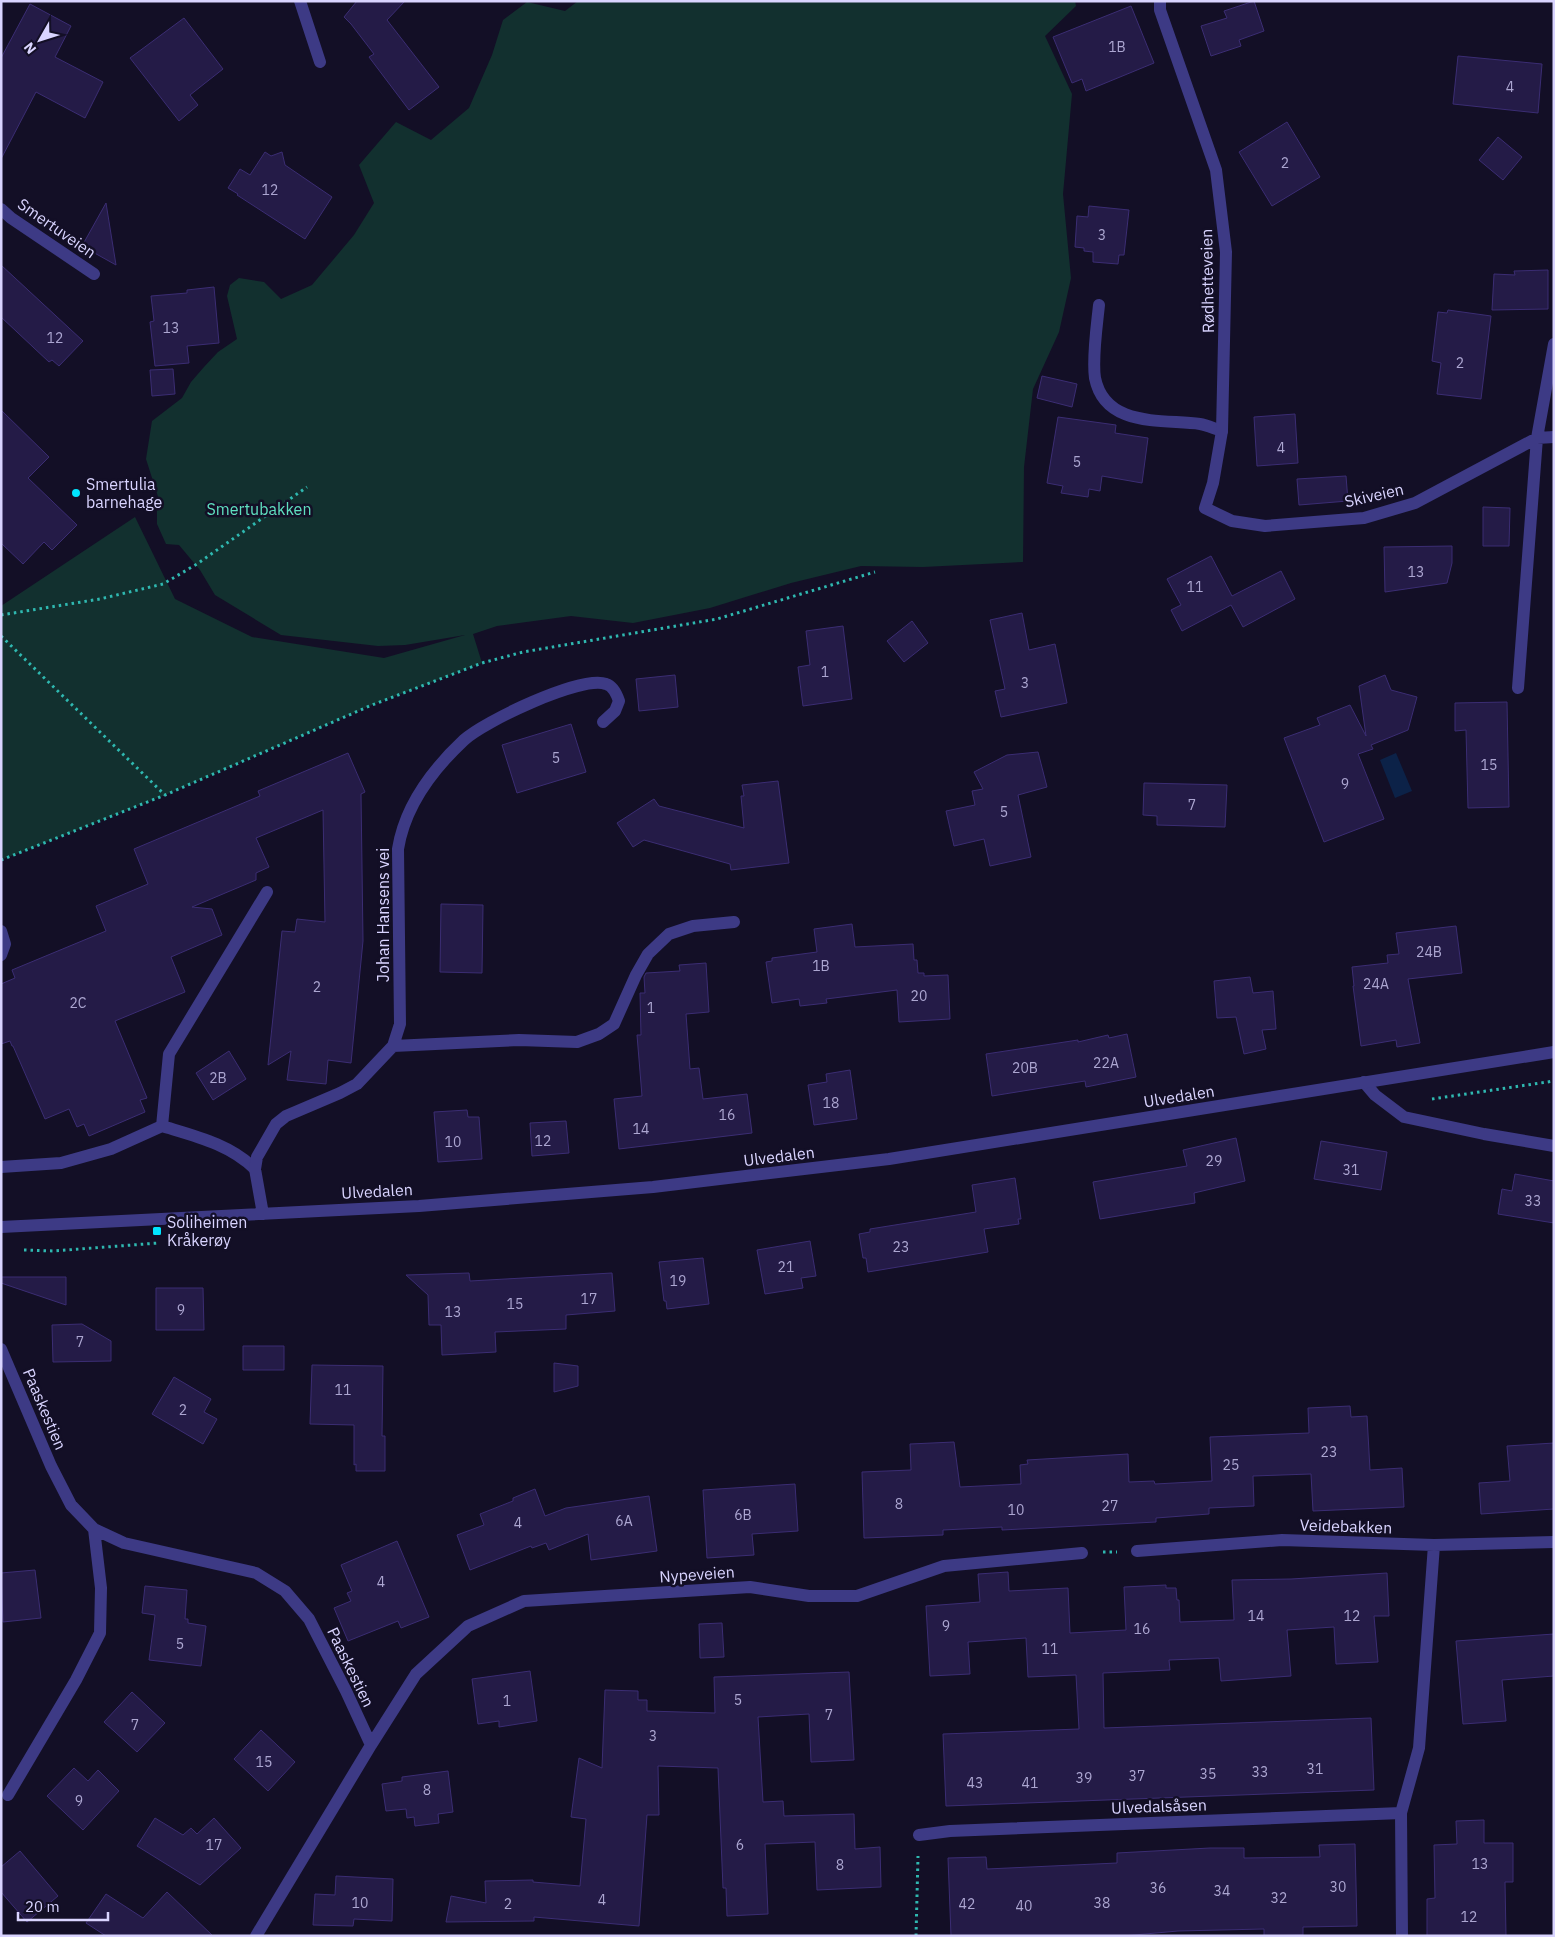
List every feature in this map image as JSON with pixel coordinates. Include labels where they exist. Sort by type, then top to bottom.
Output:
[{"type":"street","points":[[300,1],[320,62]]},
{"type":"street","name":"Rødhetteveien","points":[[1160,1],[1160,10],[1216,170],[1226,252],[1222,431],[1205,508]]},
{"type":"street","name":"Smertuveien","points":[[1,209],[11,218],[94,274]]},
{"type":"street","points":[[1098,305],[1095,378],[1101,393],[1111,405],[1127,416],[1146,420],[1200,424],[1222,431]]},
{"type":"street","points":[[1518,688],[1537,438],[1554,344]]},
{"type":"street","name":"Skiveien","points":[[1205,508],[1232,521],[1265,526],[1364,518],[1415,503],[1537,438],[1554,438]]},
{"type":"street","name":"Johan Hansens vei","points":[[263,1214],[256,1157],[276,1124],[286,1116],[357,1084],[393,1046],[400,1024],[398,848],[406,820],[420,792],[444,760],[474,731],[490,721],[566,688],[593,681],[607,684],[616,693],[619,701],[615,711],[603,722]]},
{"type":"street","points":[[162,1126],[169,1054],[267,892]]},
{"type":"street","points":[[393,1046],[520,1040],[578,1042],[599,1034],[614,1024],[636,975],[648,954],[669,934],[693,926],[734,922]]},
{"type":"street","points":[[1,931],[5,944],[1,955]]},
{"type":"street","name":"Ulvedalen","points":[[1,1227],[419,1206],[653,1188],[889,1159],[1554,1052]]},
{"type":"street","points":[[1364,1082],[1375,1095],[1404,1117],[1484,1134],[1554,1146]]},
{"type":"street","points":[[1,1167],[61,1163],[111,1149],[162,1126],[236,1152],[256,1169]]},
{"type":"street","name":"Paaskestien","points":[[1,1349],[59,1481],[71,1504],[94,1529],[124,1543],[256,1574],[285,1591],[309,1619],[371,1745]]},
{"type":"street","points":[[8,1795],[76,1680],[100,1634],[101,1588],[94,1529]]},
{"type":"street","name":"Veidebakken","points":[[1137,1551],[1282,1540],[1434,1545],[1554,1542]]},
{"type":"street","points":[[1402,1936],[1401,1813],[1419,1748],[1434,1545]]},
{"type":"street","name":"Nypeveien","points":[[371,1745],[416,1674],[468,1626],[524,1601],[750,1586],[809,1596],[857,1596],[944,1566],[1082,1553]]},
{"type":"street","points":[[256,1936],[371,1745]]},
{"type":"street","name":"Ulvedalsåsen","points":[[919,1835],[950,1831],[1401,1813]]},
{"type":"path","points":[[1,616],[100,599],[163,584],[197,564],[307,487]]},
{"type":"path","points":[[1,860],[165,795],[372,704],[482,663],[523,652],[717,619],[875,572]]},
{"type":"path","points":[[1,636],[165,795]]},
{"type":"path","points":[[1082,1553],[1137,1551]]},
{"type":"path","points":[[916,1936],[919,1835]]},
{"type":"green space","name":"Smertubakken","points":[[578,1],[1075,1],[1076,6],[1045,36],[1072,94],[1063,194],[1071,278],[1059,332],[1033,389],[1024,467],[1023,562],[923,567],[861,566],[791,583],[710,608],[633,623],[571,616],[497,626],[473,634],[482,663],[372,705],[165,795],[1,860],[1,606],[135,517],[175,599],[252,637],[384,658],[465,635],[405,645],[378,646],[281,635],[215,595],[200,570],[179,545],[166,544],[157,524],[157,511],[160,503],[146,459],[152,421],[182,398],[191,382],[204,367],[218,352],[237,339],[227,296],[230,285],[239,278],[264,282],[281,299],[312,285],[354,235],[374,203],[359,165],[396,122],[431,140],[469,108],[492,55],[503,20],[527,2],[565,11]]},
{"type":"water","points":[[1396,753],[1412,791],[1395,798],[1380,760]]},
{"type":"building","points":[[357,1],[405,1],[387,20],[439,87],[409,110],[369,57],[374,54],[344,17]]},
{"type":"building","points":[[1254,1],[1264,31],[1239,40],[1241,46],[1211,56],[1201,26],[1227,18],[1224,11]]},
{"type":"building","points":[[30,4],[71,26],[55,57],[103,82],[85,118],[36,92],[1,159],[1,58]]},
{"type":"building","points":[[1131,6],[1154,63],[1086,91],[1082,79],[1072,83],[1053,37]]},
{"type":"building","points":[[184,18],[223,69],[190,95],[198,105],[179,121],[130,58]]},
{"type":"building","points":[[1458,56],[1542,64],[1538,113],[1453,104]]},
{"type":"building","points":[[1287,122],[1320,177],[1272,206],[1239,152]]},
{"type":"building","points":[[1498,137],[1522,157],[1503,180],[1479,160]]},
{"type":"building","points":[[265,152],[271,156],[282,152],[285,165],[332,197],[305,239],[228,188],[240,169],[250,175]]},
{"type":"building","points":[[106,203],[116,265],[82,246]]},
{"type":"building","points":[[1089,206],[1129,210],[1124,255],[1119,255],[1118,264],[1093,262],[1093,252],[1075,247],[1077,216],[1088,217]]},
{"type":"building","points":[[1,265],[83,341],[59,366],[52,360],[49,362],[1,317]]},
{"type":"building","points":[[1548,270],[1548,309],[1492,310],[1494,274],[1515,275],[1514,271]]},
{"type":"building","points":[[214,287],[219,343],[187,346],[189,363],[155,366],[150,322],[154,321],[151,296],[187,293],[187,290]]},
{"type":"building","points":[[1448,310],[1491,316],[1481,399],[1437,394],[1441,363],[1432,361],[1438,312],[1447,313]]},
{"type":"building","points":[[173,369],[175,394],[152,396],[150,370]]},
{"type":"building","points":[[1042,376],[1077,384],[1072,407],[1037,398]]},
{"type":"building","points":[[1,410],[49,457],[28,478],[77,525],[52,550],[44,542],[23,564],[1,543]]},
{"type":"building","points":[[1295,414],[1298,463],[1257,466],[1254,417]]},
{"type":"building","points":[[1058,417],[1116,425],[1115,433],[1148,438],[1142,483],[1102,476],[1100,491],[1089,489],[1088,497],[1061,493],[1063,486],[1047,483]]},
{"type":"building","points":[[1346,476],[1348,501],[1299,505],[1297,479]]},
{"type":"building","points":[[1483,507],[1510,508],[1509,546],[1483,546]]},
{"type":"building","points":[[1452,546],[1452,563],[1447,583],[1385,592],[1384,547]]},
{"type":"building","points":[[1211,556],[1232,596],[1281,571],[1295,599],[1243,627],[1231,605],[1182,631],[1171,610],[1181,605],[1167,579]]},
{"type":"building","points":[[1022,613],[1029,650],[1055,644],[1067,703],[1001,717],[995,691],[1005,689],[990,620]]},
{"type":"building","points":[[912,621],[928,643],[904,662],[887,641]]},
{"type":"building","points":[[843,626],[852,699],[803,706],[798,667],[810,665],[806,631]]},
{"type":"building","points":[[675,675],[678,707],[639,711],[636,679]]},
{"type":"building","points":[[1385,675],[1391,690],[1417,697],[1408,730],[1371,745],[1373,749],[1358,754],[1384,819],[1324,842],[1284,738],[1320,725],[1317,718],[1350,705],[1366,736],[1359,686]]},
{"type":"building","points":[[1507,702],[1509,807],[1468,808],[1466,730],[1455,731],[1455,703]]},
{"type":"building","points":[[571,724],[586,772],[517,793],[502,745]]},
{"type":"building","points":[[1038,752],[1047,787],[1018,795],[1031,857],[990,866],[984,839],[954,846],[946,811],[975,805],[972,791],[983,789],[974,772],[1007,755]]},
{"type":"building","points":[[348,753],[365,792],[361,794],[363,941],[351,1063],[328,1060],[326,1084],[287,1080],[291,1051],[268,1065],[282,931],[295,932],[297,919],[325,922],[323,810],[256,838],[269,867],[256,873],[256,880],[192,907],[212,909],[222,935],[171,957],[185,992],[115,1021],[147,1098],[140,1100],[145,1112],[89,1136],[84,1124],[77,1127],[69,1109],[45,1119],[13,1046],[10,1041],[1,1044],[1,984],[15,978],[12,970],[106,931],[96,906],[148,884],[134,849],[260,796],[258,791]]},
{"type":"building","points":[[778,781],[789,863],[731,870],[730,864],[644,840],[633,847],[617,823],[654,799],[659,806],[744,828],[741,796],[744,796],[742,785]]},
{"type":"building","points":[[1144,783],[1227,785],[1225,827],[1157,825],[1157,816],[1143,815]]},
{"type":"building","points":[[441,904],[483,905],[482,973],[440,972]]},
{"type":"building","points":[[852,924],[855,947],[913,944],[914,960],[917,960],[918,973],[924,973],[924,976],[948,975],[950,1019],[899,1022],[897,990],[826,999],[827,1003],[800,1006],[799,999],[772,1003],[766,962],[772,961],[772,958],[817,952],[814,929]]},
{"type":"building","points":[[1456,926],[1462,973],[1408,979],[1420,1043],[1397,1047],[1396,1040],[1361,1046],[1352,967],[1388,963],[1387,955],[1399,954],[1396,933]]},
{"type":"building","points":[[706,963],[709,1012],[686,1014],[690,1069],[699,1068],[703,1099],[747,1094],[752,1133],[619,1149],[614,1099],[642,1096],[637,1035],[641,1035],[640,993],[645,993],[644,977],[646,973],[680,971],[679,965]]},
{"type":"building","points":[[1250,977],[1253,993],[1273,991],[1276,1029],[1262,1030],[1266,1049],[1244,1054],[1236,1017],[1217,1018],[1214,981]]},
{"type":"building","points":[[1127,1034],[1136,1077],[1086,1087],[1085,1081],[992,1096],[986,1054],[1078,1040],[1078,1042],[1108,1035],[1109,1038]]},
{"type":"building","points":[[229,1051],[246,1079],[213,1100],[196,1073]]},
{"type":"building","points":[[850,1070],[857,1119],[814,1125],[808,1085],[827,1082],[826,1074]]},
{"type":"building","points":[[467,1110],[468,1117],[479,1117],[482,1159],[438,1162],[434,1112]]},
{"type":"building","points":[[566,1121],[569,1153],[532,1156],[530,1123]]},
{"type":"building","points":[[1236,1138],[1245,1181],[1194,1193],[1195,1203],[1100,1219],[1093,1182],[1187,1166],[1183,1150]]},
{"type":"building","points":[[1321,1141],[1387,1152],[1381,1190],[1314,1179]]},
{"type":"building","points":[[1515,1174],[1554,1181],[1554,1223],[1498,1214],[1502,1189],[1512,1191]]},
{"type":"building","points":[[1015,1178],[1021,1219],[1018,1219],[1019,1224],[984,1229],[988,1252],[868,1272],[866,1258],[863,1258],[859,1234],[870,1232],[870,1229],[976,1212],[972,1185]]},
{"type":"building","points":[[810,1241],[816,1276],[801,1278],[803,1288],[765,1294],[757,1250]]},
{"type":"building","points":[[703,1258],[709,1304],[667,1309],[666,1301],[664,1301],[659,1262]]},
{"type":"building","points":[[469,1273],[470,1281],[612,1273],[615,1311],[566,1315],[566,1329],[495,1332],[496,1352],[442,1355],[441,1325],[429,1325],[428,1295],[406,1275]]},
{"type":"building","points":[[1,1277],[66,1277],[66,1305],[1,1283]]},
{"type":"building","points":[[156,1288],[203,1288],[204,1330],[156,1330]]},
{"type":"building","points":[[82,1324],[111,1341],[111,1361],[53,1362],[52,1325]]},
{"type":"building","points":[[243,1346],[284,1346],[284,1370],[243,1370]]},
{"type":"building","points":[[554,1363],[578,1366],[578,1386],[554,1392]]},
{"type":"building","points":[[312,1365],[383,1366],[382,1436],[385,1436],[385,1471],[356,1471],[356,1464],[354,1465],[354,1425],[310,1424]]},
{"type":"building","points":[[174,1377],[211,1399],[204,1412],[217,1419],[203,1444],[152,1414]]},
{"type":"building","points":[[1350,1406],[1351,1417],[1367,1416],[1370,1470],[1402,1468],[1404,1507],[1313,1511],[1311,1474],[1253,1476],[1254,1506],[1209,1508],[1209,1514],[1156,1518],[1156,1522],[1002,1530],[1002,1527],[943,1530],[943,1535],[864,1538],[862,1472],[911,1470],[910,1444],[954,1442],[960,1487],[1021,1484],[1020,1465],[1028,1464],[1027,1460],[1128,1454],[1129,1482],[1154,1481],[1155,1484],[1212,1481],[1210,1437],[1309,1433],[1308,1408]]},
{"type":"building","points":[[1554,1443],[1554,1509],[1481,1514],[1479,1483],[1510,1481],[1507,1446]]},
{"type":"building","points":[[795,1484],[798,1531],[752,1534],[754,1555],[707,1558],[703,1490]]},
{"type":"building","points":[[535,1489],[545,1516],[566,1508],[649,1496],[657,1551],[591,1560],[588,1534],[549,1550],[546,1543],[532,1548],[531,1546],[470,1570],[457,1535],[484,1525],[480,1514],[513,1501],[513,1498]]},
{"type":"building","points":[[397,1541],[429,1617],[401,1628],[398,1621],[348,1641],[334,1608],[351,1601],[347,1593],[352,1591],[341,1565]]},
{"type":"building","points":[[35,1570],[41,1618],[3,1622],[1,1573]]},
{"type":"building","points":[[1008,1572],[1009,1591],[1068,1588],[1070,1633],[1126,1630],[1124,1587],[1166,1585],[1166,1588],[1176,1588],[1177,1600],[1179,1600],[1180,1622],[1234,1620],[1232,1580],[1291,1579],[1387,1573],[1389,1616],[1374,1616],[1378,1662],[1336,1664],[1334,1627],[1287,1630],[1291,1676],[1221,1681],[1219,1658],[1169,1660],[1170,1670],[1103,1673],[1104,1728],[1371,1718],[1374,1790],[946,1806],[943,1734],[1079,1729],[1076,1675],[1028,1677],[1026,1638],[968,1642],[970,1674],[930,1676],[926,1606],[980,1602],[978,1574]]},
{"type":"building","points":[[145,1586],[187,1590],[185,1619],[188,1619],[188,1623],[206,1626],[201,1666],[149,1660],[155,1615],[142,1613]]},
{"type":"building","points":[[722,1623],[724,1657],[700,1658],[699,1624]]},
{"type":"building","points":[[1554,1634],[1554,1676],[1502,1680],[1506,1721],[1463,1724],[1456,1641]]},
{"type":"building","points":[[530,1671],[537,1721],[499,1727],[499,1721],[478,1724],[472,1679]]},
{"type":"building","points":[[849,1672],[854,1760],[811,1762],[809,1714],[758,1717],[763,1802],[783,1801],[784,1816],[854,1814],[855,1849],[880,1847],[881,1887],[817,1890],[815,1842],[765,1844],[768,1914],[727,1916],[726,1888],[723,1888],[718,1768],[658,1766],[659,1815],[647,1815],[639,1926],[534,1917],[534,1921],[446,1922],[451,1896],[486,1903],[485,1881],[533,1880],[533,1882],[580,1886],[586,1819],[571,1817],[579,1758],[602,1768],[605,1690],[638,1691],[638,1700],[647,1700],[647,1711],[715,1713],[714,1677]]},
{"type":"building","points":[[132,1692],[165,1723],[137,1752],[104,1722]]},
{"type":"building","points":[[261,1730],[295,1762],[268,1791],[234,1759]]},
{"type":"building","points":[[74,1768],[88,1781],[98,1770],[119,1791],[83,1830],[47,1796]]},
{"type":"building","points":[[448,1771],[453,1812],[438,1814],[439,1823],[415,1826],[414,1817],[407,1818],[406,1809],[386,1811],[382,1784],[402,1781],[402,1777]]},
{"type":"building","points":[[155,1818],[183,1835],[191,1828],[197,1834],[214,1818],[241,1848],[200,1885],[137,1846]]},
{"type":"building","points":[[1484,1820],[1484,1843],[1513,1843],[1513,1882],[1505,1882],[1506,1936],[1427,1936],[1427,1899],[1435,1898],[1434,1845],[1457,1844],[1456,1821]]},
{"type":"building","points":[[1355,1844],[1357,1926],[1303,1927],[1303,1935],[1264,1936],[1264,1929],[1178,1931],[1123,1936],[951,1936],[948,1858],[986,1857],[987,1869],[1117,1863],[1117,1853],[1210,1848],[1244,1848],[1244,1858],[1320,1857],[1319,1845]]},
{"type":"building","points":[[20,1851],[58,1896],[27,1922],[1,1892],[1,1867]]},
{"type":"building","points":[[336,1876],[393,1879],[392,1921],[354,1919],[353,1926],[313,1925],[315,1894],[335,1895]]},
{"type":"building","points":[[167,1892],[213,1936],[106,1936],[86,1923],[106,1894],[143,1918]]},
{"type":"place","name":"Smertulia barnehage","points":[[76,493]]},
{"type":"place","name":"Soliheimen Kråkerøy","points":[[157,1231]]}]
